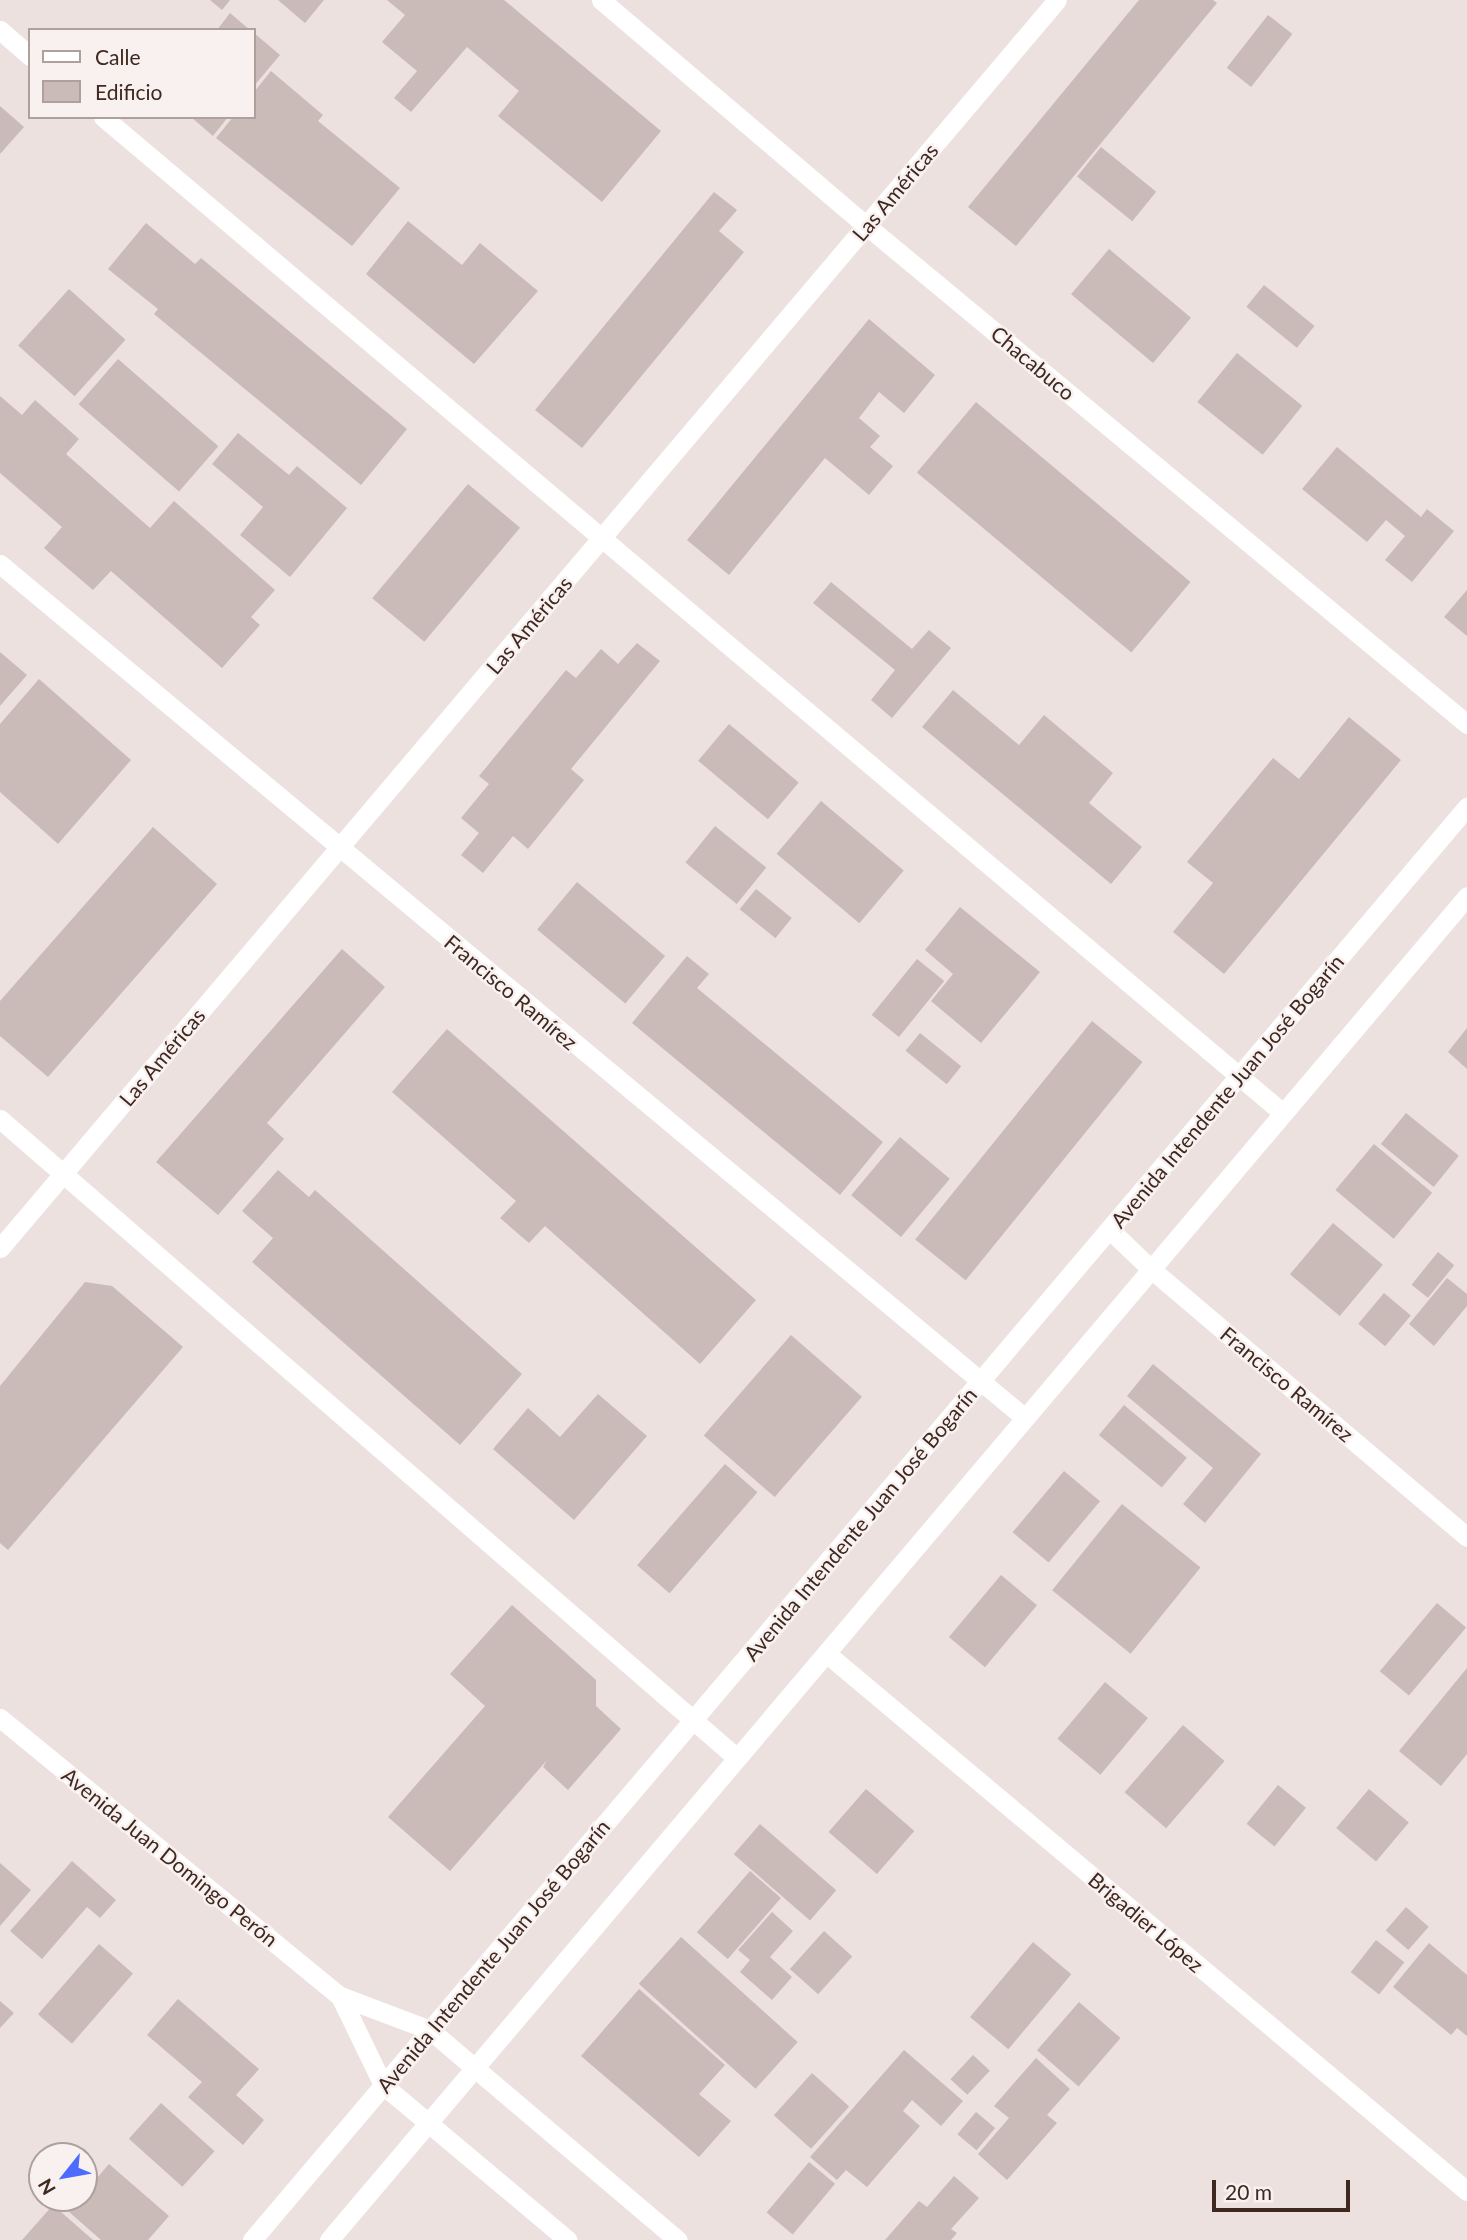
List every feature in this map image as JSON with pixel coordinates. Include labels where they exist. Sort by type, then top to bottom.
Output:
[{"type":"street","name":"Chacabuco","points":[[601,0],[867,226],[1467,724]]},
{"type":"street","name":"Las Américas","points":[[0,1248],[1057,0]]},
{"type":"street","points":[[0,30],[28,54]]},
{"type":"street","points":[[105,119],[1283,1113]]},
{"type":"street","name":"Francisco Ramírez","points":[[0,564],[338,849],[1024,1418]]},
{"type":"street","name":"Avenida Intendente Juan José Bogarín","points":[[252,2240],[1467,807]]},
{"type":"street","points":[[329,2240],[1466,899]]},
{"type":"street","points":[[0,1119],[737,1758]]},
{"type":"street","name":"Francisco Ramírez","points":[[1110,1230],[1151,1269],[1467,1537]]},
{"type":"street","name":"Brigadier López","points":[[826,1653],[1467,2191]]},
{"type":"street","name":"Avenida Juan Domingo Perón","points":[[0,1718],[340,1996],[430,2030],[678,2240]]},
{"type":"street","name":"Avenida Juan Domingo Perón","points":[[340,1996],[383,2085],[568,2240]]},
{"type":"building","points":[[210,0],[230,0],[222,10]]},
{"type":"building","points":[[278,0],[324,0],[305,23]]},
{"type":"building","points":[[387,0],[504,0],[661,131],[602,202],[498,116],[519,91],[467,47],[411,112],[394,98],[417,71],[382,42],[405,15]]},
{"type":"building","points":[[1139,0],[1213,0],[1217,3],[1016,246],[968,207]]},
{"type":"building","points":[[230,13],[248,28],[219,28]]},
{"type":"building","points":[[1268,15],[1292,34],[1251,87],[1227,68]]},
{"type":"building","points":[[256,35],[280,55],[256,84]]},
{"type":"building","points":[[271,71],[323,115],[318,121],[400,188],[352,246],[216,138],[231,119],[256,119],[256,90]]},
{"type":"building","points":[[0,106],[24,127],[0,154]]},
{"type":"building","points":[[193,119],[226,119],[213,136]]},
{"type":"building","points":[[1101,147],[1156,192],[1132,221],[1077,177]]},
{"type":"building","points":[[714,192],[737,210],[719,231],[744,252],[582,448],[535,410]]},
{"type":"building","points":[[408,221],[462,265],[480,243],[538,291],[474,364],[366,274]]},
{"type":"building","points":[[146,223],[195,264],[201,258],[407,429],[361,485],[154,314],[158,309],[108,269]]},
{"type":"building","points":[[1109,249],[1191,318],[1153,363],[1071,294]]},
{"type":"building","points":[[1264,285],[1315,326],[1297,348],[1246,307]]},
{"type":"building","points":[[69,289],[125,340],[75,396],[18,345]]},
{"type":"building","points":[[869,319],[935,375],[904,413],[879,392],[859,418],[880,436],[870,447],[893,466],[869,495],[825,458],[729,575],[687,540]]},
{"type":"building","points":[[1237,353],[1302,406],[1263,455],[1197,402]]},
{"type":"building","points":[[118,359],[218,446],[179,492],[79,404]]},
{"type":"building","points":[[0,396],[22,415],[35,400],[79,439],[66,454],[150,528],[174,501],[275,590],[251,617],[260,625],[222,668],[111,571],[93,590],[44,548],[62,527],[0,473]]},
{"type":"building","points":[[976,402],[1190,582],[1131,652],[917,472]]},
{"type":"building","points":[[238,433],[289,475],[297,466],[347,508],[290,577],[240,535],[263,507],[212,464]]},
{"type":"building","points":[[1337,447],[1421,517],[1427,509],[1454,531],[1412,582],[1385,560],[1405,536],[1386,520],[1367,542],[1302,489]]},
{"type":"building","points":[[468,484],[520,528],[424,642],[372,598]]},
{"type":"building","points":[[831,582],[912,649],[929,630],[951,648],[892,718],[871,700],[895,670],[813,603]]},
{"type":"building","points":[[1467,590],[1467,636],[1444,617]]},
{"type":"building","points":[[637,643],[660,661],[571,769],[584,780],[528,849],[513,836],[483,873],[461,855],[479,833],[461,818],[489,784],[479,776],[566,670],[576,678],[601,649],[618,664]]},
{"type":"building","points":[[0,652],[27,675],[0,706]]},
{"type":"building","points":[[39,679],[131,760],[58,844],[0,792],[0,724]]},
{"type":"building","points":[[953,690],[1019,745],[1044,715],[1113,773],[1089,803],[1142,847],[1111,884],[922,727]]},
{"type":"building","points":[[1349,717],[1401,760],[1224,974],[1173,932],[1213,883],[1187,862],[1273,758],[1299,779]]},
{"type":"building","points":[[729,724],[799,782],[768,819],[698,761]]},
{"type":"building","points":[[821,801],[904,870],[859,923],[777,854]]},
{"type":"building","points":[[715,826],[766,868],[737,904],[685,863]]},
{"type":"building","points":[[153,827],[217,884],[48,1077],[0,1036],[0,1001]]},
{"type":"building","points":[[577,882],[665,956],[625,1003],[537,929]]},
{"type":"building","points":[[756,889],[792,918],[775,938],[740,909]]},
{"type":"building","points":[[960,907],[1040,972],[981,1043],[931,1001],[953,974],[925,950]]},
{"type":"building","points":[[342,949],[385,987],[267,1123],[284,1139],[218,1215],[156,1162]]},
{"type":"building","points":[[687,956],[709,974],[697,988],[883,1142],[840,1195],[632,1023]]},
{"type":"building","points":[[917,959],[944,981],[899,1037],[872,1015]]},
{"type":"building","points":[[1092,1021],[1143,1062],[966,1280],[915,1239]]},
{"type":"building","points":[[1467,1028],[1467,1069],[1448,1052]]},
{"type":"building","points":[[447,1029],[756,1300],[700,1364],[545,1226],[529,1243],[500,1218],[516,1201],[392,1092]]},
{"type":"building","points":[[920,1033],[961,1066],[947,1084],[906,1051]]},
{"type":"building","points":[[1406,1113],[1459,1156],[1434,1187],[1381,1144]]},
{"type":"building","points":[[900,1137],[950,1179],[901,1237],[851,1195]]},
{"type":"building","points":[[1374,1144],[1432,1193],[1394,1239],[1335,1190]]},
{"type":"building","points":[[278,1170],[309,1197],[315,1190],[522,1374],[460,1445],[252,1262],[273,1238],[242,1211]]},
{"type":"building","points":[[1333,1223],[1383,1265],[1340,1316],[1290,1274]]},
{"type":"building","points":[[1438,1252],[1454,1265],[1428,1298],[1412,1285]]},
{"type":"building","points":[[1447,1278],[1467,1294],[1467,1306],[1434,1346],[1409,1324]]},
{"type":"building","points":[[85,1282],[112,1286],[183,1347],[8,1550],[0,1543],[0,1386]]},
{"type":"building","points":[[1384,1293],[1411,1315],[1385,1346],[1358,1324]]},
{"type":"building","points":[[791,1335],[862,1397],[775,1497],[704,1435]]},
{"type":"building","points":[[1153,1364],[1261,1454],[1205,1523],[1183,1504],[1213,1468],[1127,1396]]},
{"type":"building","points":[[598,1394],[647,1436],[574,1520],[493,1449],[528,1408],[560,1437]]},
{"type":"building","points":[[1124,1405],[1187,1458],[1162,1488],[1099,1435]]},
{"type":"building","points":[[725,1464],[757,1492],[670,1593],[637,1565]]},
{"type":"building","points":[[1064,1471],[1100,1501],[1049,1562],[1013,1532]]},
{"type":"building","points":[[1122,1504],[1200,1568],[1131,1654],[1052,1590]]},
{"type":"building","points":[[1001,1575],[1037,1605],[985,1667],[949,1637]]},
{"type":"building","points":[[1437,1603],[1466,1627],[1409,1696],[1380,1671]]},
{"type":"building","points":[[512,1605],[596,1680],[596,1706],[621,1729],[568,1790],[543,1767],[547,1760],[450,1871],[388,1817],[485,1706],[450,1674]]},
{"type":"building","points":[[1467,1668],[1467,1754],[1441,1786],[1399,1751]]},
{"type":"building","points":[[1105,1682],[1148,1718],[1100,1775],[1057,1739]]},
{"type":"building","points":[[1183,1725],[1225,1761],[1166,1828],[1125,1792]]},
{"type":"building","points":[[1278,1785],[1306,1808],[1275,1847],[1247,1824]]},
{"type":"building","points":[[866,1789],[914,1831],[877,1874],[829,1832]]},
{"type":"building","points":[[1369,1789],[1409,1822],[1376,1861],[1336,1828]]},
{"type":"building","points":[[760,1824],[836,1890],[810,1920],[734,1854]]},
{"type":"building","points":[[72,1861],[116,1900],[100,1918],[87,1907],[42,1959],[10,1931]]},
{"type":"building","points":[[0,1863],[31,1890],[0,1926]]},
{"type":"building","points":[[750,1871],[781,1898],[728,1959],[697,1932]]},
{"type":"building","points":[[1406,1907],[1429,1927],[1408,1950],[1386,1930]]},
{"type":"building","points":[[772,1912],[793,1931],[770,1957],[792,1977],[772,2000],[740,1972],[750,1960],[738,1950]]},
{"type":"building","points":[[824,1931],[852,1956],[818,1994],[790,1969]]},
{"type":"building","points":[[681,1937],[798,2042],[756,2089],[639,1984]]},
{"type":"building","points":[[1376,1940],[1404,1962],[1379,1994],[1351,1972]]},
{"type":"building","points":[[1033,1942],[1071,1974],[1008,2049],[970,2017]]},
{"type":"building","points":[[1429,1943],[1467,1975],[1467,2036],[1457,2028],[1451,2035],[1393,1987]]},
{"type":"building","points":[[99,1944],[133,1974],[72,2044],[38,2014]]},
{"type":"building","points":[[639,1989],[725,2065],[699,2094],[731,2121],[699,2157],[581,2056]]},
{"type":"building","points":[[178,1999],[259,2069],[236,2095],[264,2120],[243,2145],[188,2097],[202,2082],[147,2035]]},
{"type":"building","points":[[0,2001],[14,2013],[0,2028]]},
{"type":"building","points":[[1079,2002],[1121,2038],[1079,2086],[1037,2050]]},
{"type":"building","points":[[904,2050],[963,2101],[941,2126],[912,2100],[903,2111],[920,2126],[867,2187],[846,2170],[837,2180],[810,2157]]},
{"type":"building","points":[[973,2055],[990,2071],[967,2095],[950,2079]]},
{"type":"building","points":[[1036,2058],[1070,2089],[1047,2115],[1057,2123],[1007,2180],[978,2154],[1009,2118],[994,2106]]},
{"type":"building","points":[[812,2073],[849,2106],[811,2149],[774,2115]]},
{"type":"building","points":[[161,2103],[215,2151],[182,2187],[129,2139]]},
{"type":"building","points":[[976,2112],[995,2128],[977,2150],[957,2134]]},
{"type":"building","points":[[809,2162],[835,2184],[793,2234],[767,2213]]},
{"type":"building","points":[[109,2164],[169,2216],[148,2240],[101,2240],[69,2212],[98,2212],[98,2177]]},
{"type":"building","points":[[954,2176],[979,2198],[951,2229],[957,2233],[951,2240],[885,2240],[919,2201],[927,2207]]},
{"type":"building","points":[[47,2212],[61,2212],[93,2240],[22,2240]]}]
